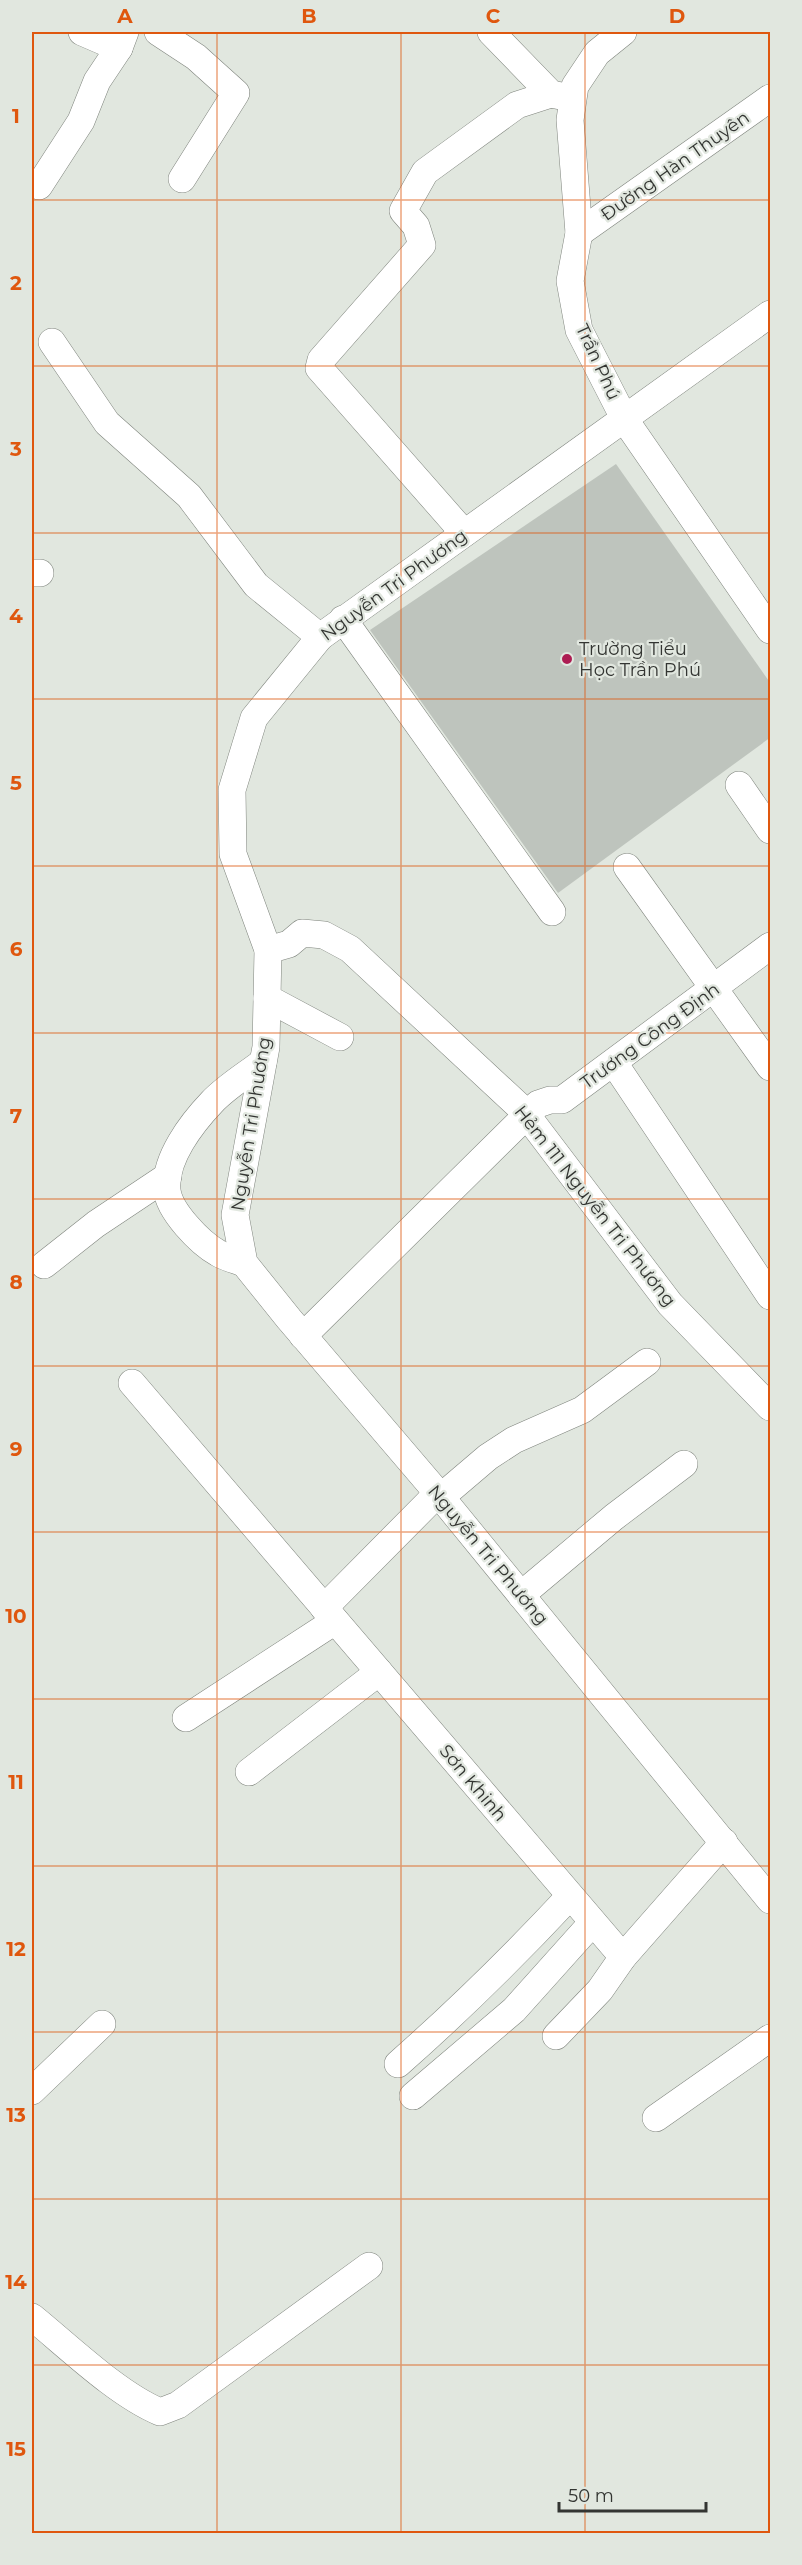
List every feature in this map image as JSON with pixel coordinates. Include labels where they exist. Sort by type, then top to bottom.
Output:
[{"type":"street","points":[[39,186],[81,121],[97,81],[122,40],[82,32]]},
{"type":"street","points":[[158,32],[196,57],[236,93],[182,179]]},
{"type":"street","points":[[491,32],[562,96]]},
{"type":"street","name":"Trần Phú","points":[[623,32],[597,53],[575,86],[562,96],[570,120],[579,233],[570,281],[579,330],[625,420],[771,630]]},
{"type":"street","points":[[464,533],[319,368],[321,360],[422,245],[416,226],[403,211],[425,172],[517,105],[562,96]]},
{"type":"street","name":"Đường Hàn Thuyên","points":[[579,233],[771,98]]},
{"type":"street","name":"Nguyễn Tri Phương","points":[[771,314],[320,637],[254,718],[232,790],[233,854],[268,950],[266,1047],[234,1215],[244,1263],[303,1336],[440,1495],[771,1900]]},
{"type":"street","points":[[52,342],[106,423],[189,496],[256,585],[320,637]]},
{"type":"street","points":[[343,619],[552,912]]},
{"type":"street","points":[[739,785],[771,830]]},
{"type":"street","points":[[627,867],[771,1067]]},
{"type":"street","name":"Hẻm 111 Nguyễn Tri Phương","points":[[268,950],[289,944],[302,933],[324,935],[350,949],[522,1109],[525,1116],[670,1304],[771,1407]]},
{"type":"street","name":"Trương Công Định","points":[[303,1336],[538,1104],[550,1100],[562,1100],[771,946]]},
{"type":"street","points":[[267,998],[340,1037]]},
{"type":"street","points":[[244,1263],[219,1254],[187,1226],[173,1207],[167,1191],[168,1176],[174,1158],[198,1119],[213,1101],[263,1062]]},
{"type":"street","points":[[614,1063],[771,1296]]},
{"type":"street","points":[[45,1265],[96,1224],[168,1176]]},
{"type":"street","points":[[186,1718],[330,1615],[440,1495],[488,1457],[514,1440],[582,1410],[647,1362]]},
{"type":"street","name":"Sơn Khinh","points":[[132,1383],[623,1958]]},
{"type":"street","points":[[521,1595],[614,1517],[684,1464]]},
{"type":"street","points":[[249,1772],[379,1672]]},
{"type":"street","points":[[556,2036],[600,1990],[623,1958],[724,1842]]},
{"type":"street","points":[[398,2064],[521,1949],[570,1896]]},
{"type":"street","points":[[413,2096],[514,2010],[592,1923]]},
{"type":"street","points":[[32,2091],[102,2024]]},
{"type":"street","points":[[656,2118],[771,2038]]},
{"type":"street","points":[[32,2318],[113,2382],[145,2405],[160,2412],[178,2405],[369,2266]]},
{"type":"building","name":"Trường Tiểu Học Trần Phú","points":[[616,464],[771,684],[771,737],[558,893],[370,630]]},
{"type":"place","name":"Trường Tiểu Học Trần Phú","points":[[567,659]]}]
